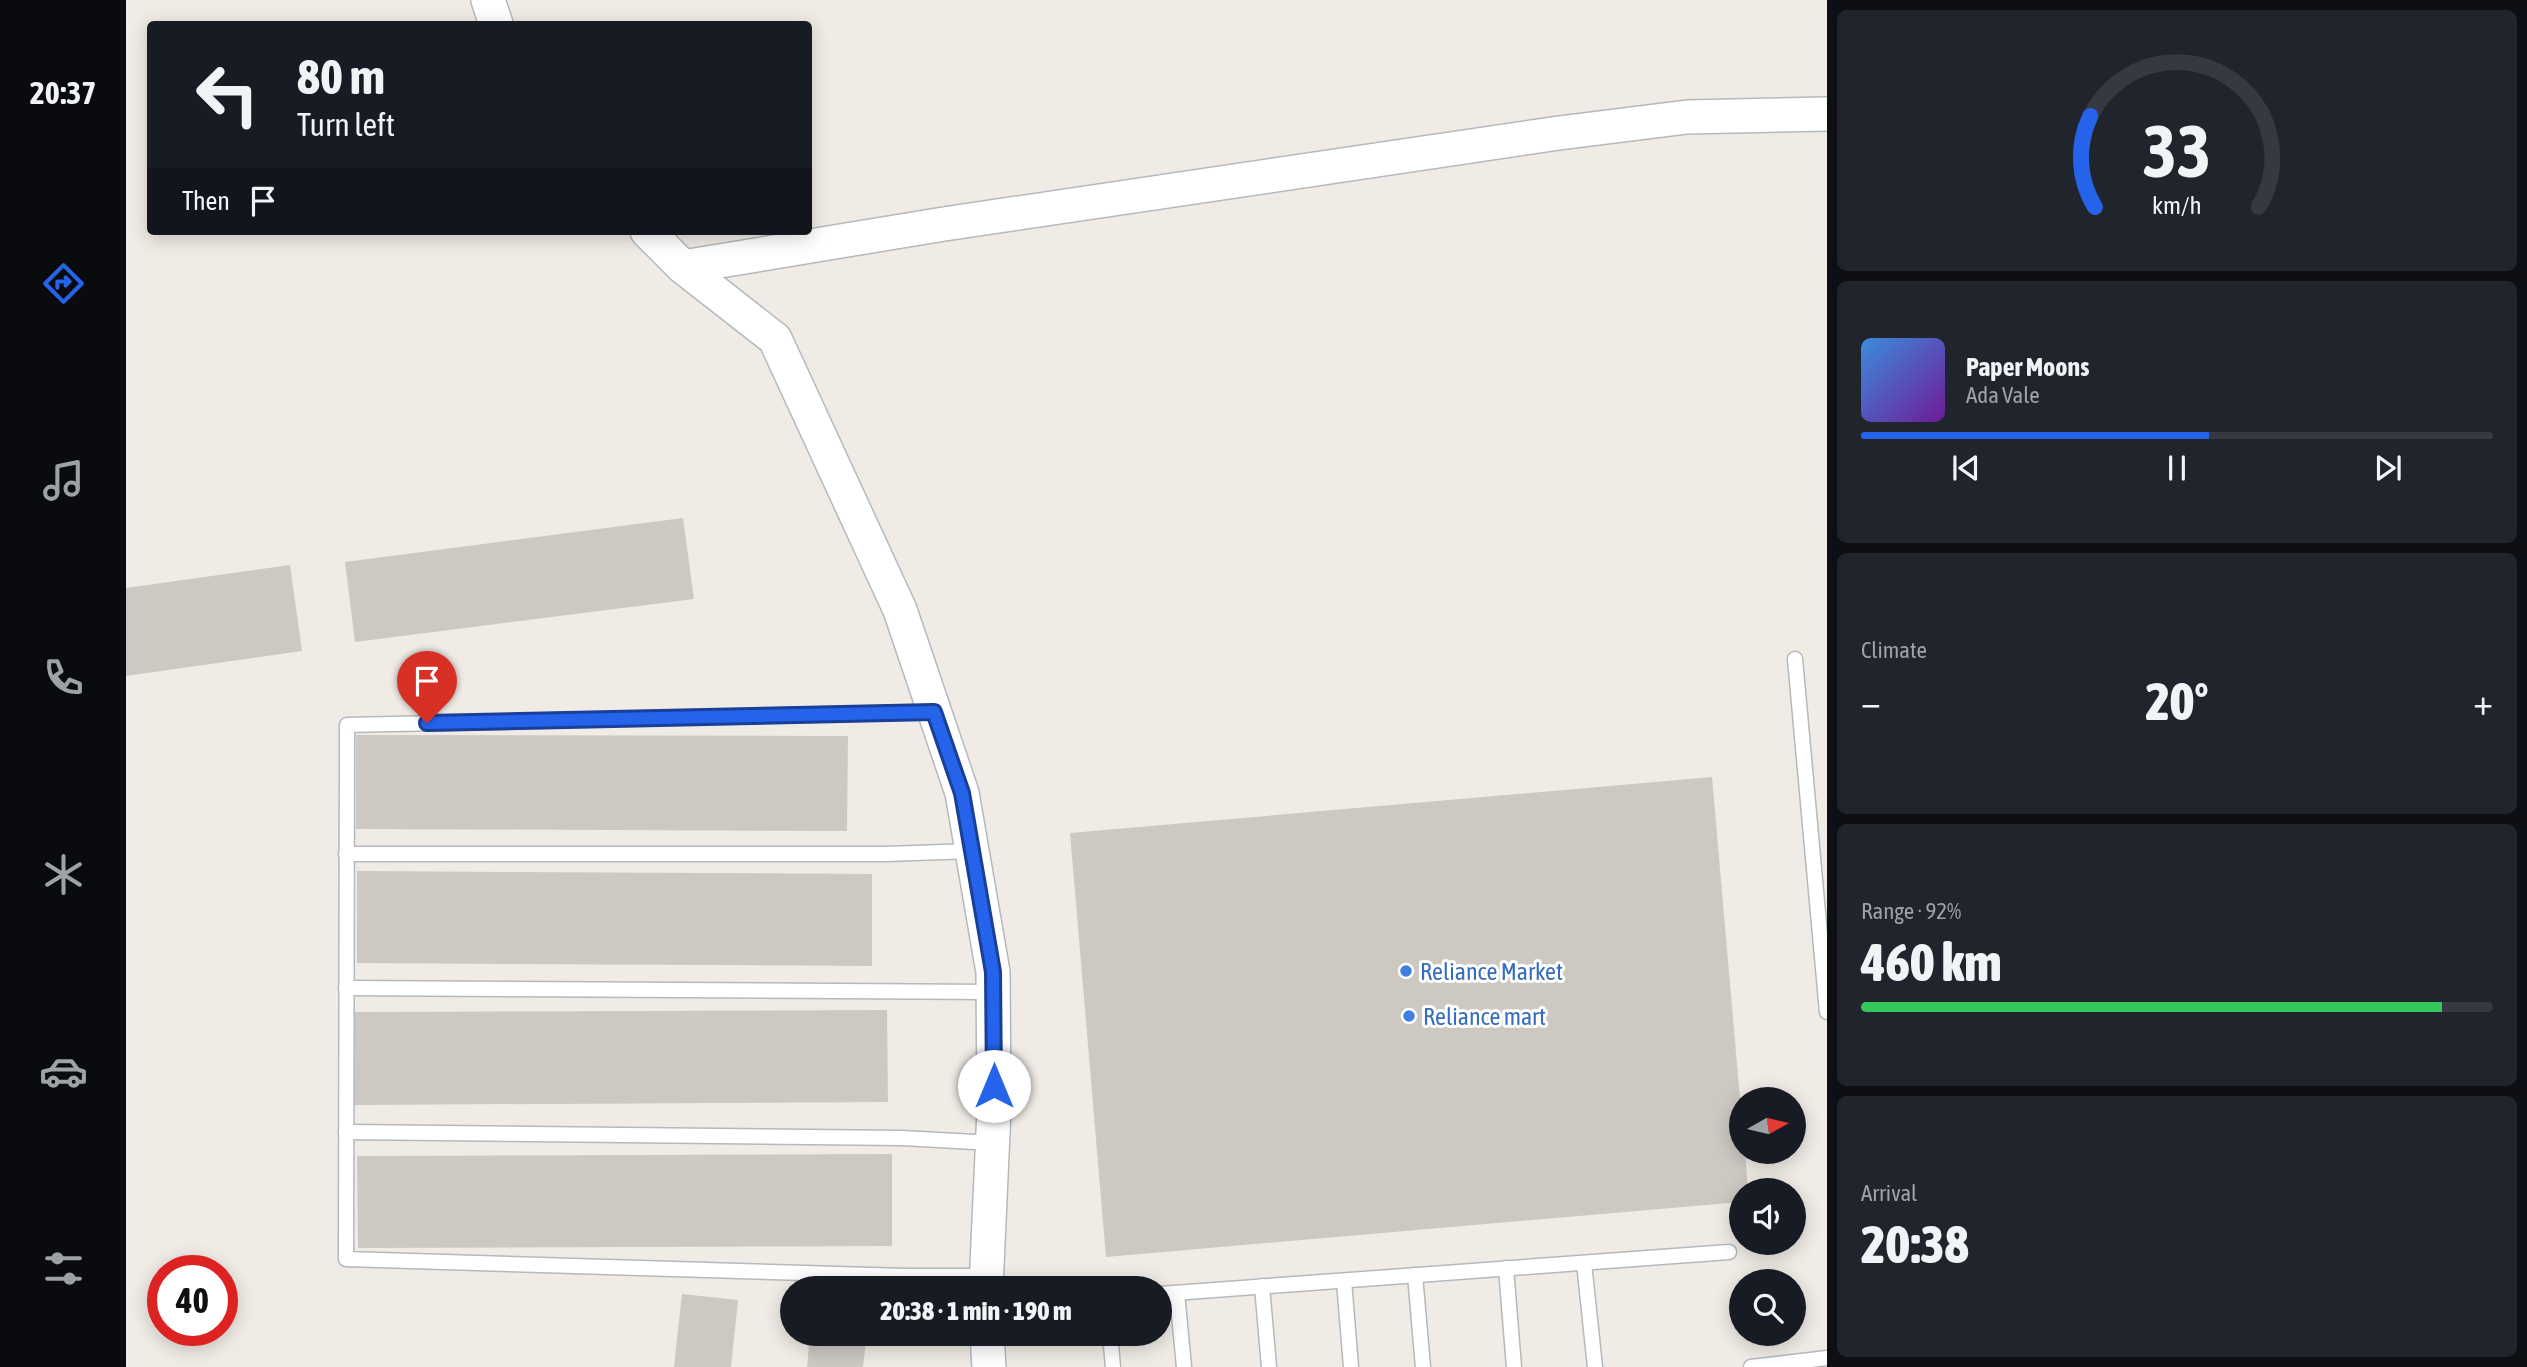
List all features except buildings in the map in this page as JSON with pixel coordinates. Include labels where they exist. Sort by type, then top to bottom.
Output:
[{"type":"street","points":[[488,0],[495,21]]},
{"type":"street","points":[[682,267],[957,222],[1559,133],[1687,117],[1827,114]]},
{"type":"street","points":[[651,235],[682,267],[775,339],[900,610],[962,793],[993,972],[993,1143],[986,1276]]},
{"type":"street","points":[[988,1346],[989,1367]]},
{"type":"lane","points":[[1795,659],[1827,1012]]},
{"type":"lane","points":[[905,1276],[346,1259],[347,725],[934,712]]},
{"type":"lane","points":[[346,854],[972,851]]},
{"type":"lane","points":[[346,988],[993,992]]},
{"type":"lane","points":[[346,1132],[902,1138],[993,1143]]},
{"type":"lane","points":[[1172,1293],[1729,1252]]},
{"type":"lane","points":[[1584,1263],[1595,1367]]},
{"type":"lane","points":[[1506,1269],[1514,1367]]},
{"type":"lane","points":[[1415,1275],[1423,1367]]},
{"type":"lane","points":[[1345,1281],[1351,1367]]},
{"type":"lane","points":[[1262,1286],[1269,1367]]},
{"type":"lane","points":[[1177,1293],[1184,1367]]},
{"type":"lane","points":[[1111,1346],[1113,1367]]},
{"type":"lane","points":[[1751,1367],[1827,1358]]},
{"type":"place","name":"Reliance Market","points":[[1406,971]]},
{"type":"place","name":"Reliance mart","points":[[1409,1016]]},
{"type":"route","points":[[427,723],[934,712],[962,793],[993,972],[994,1086]]}]
